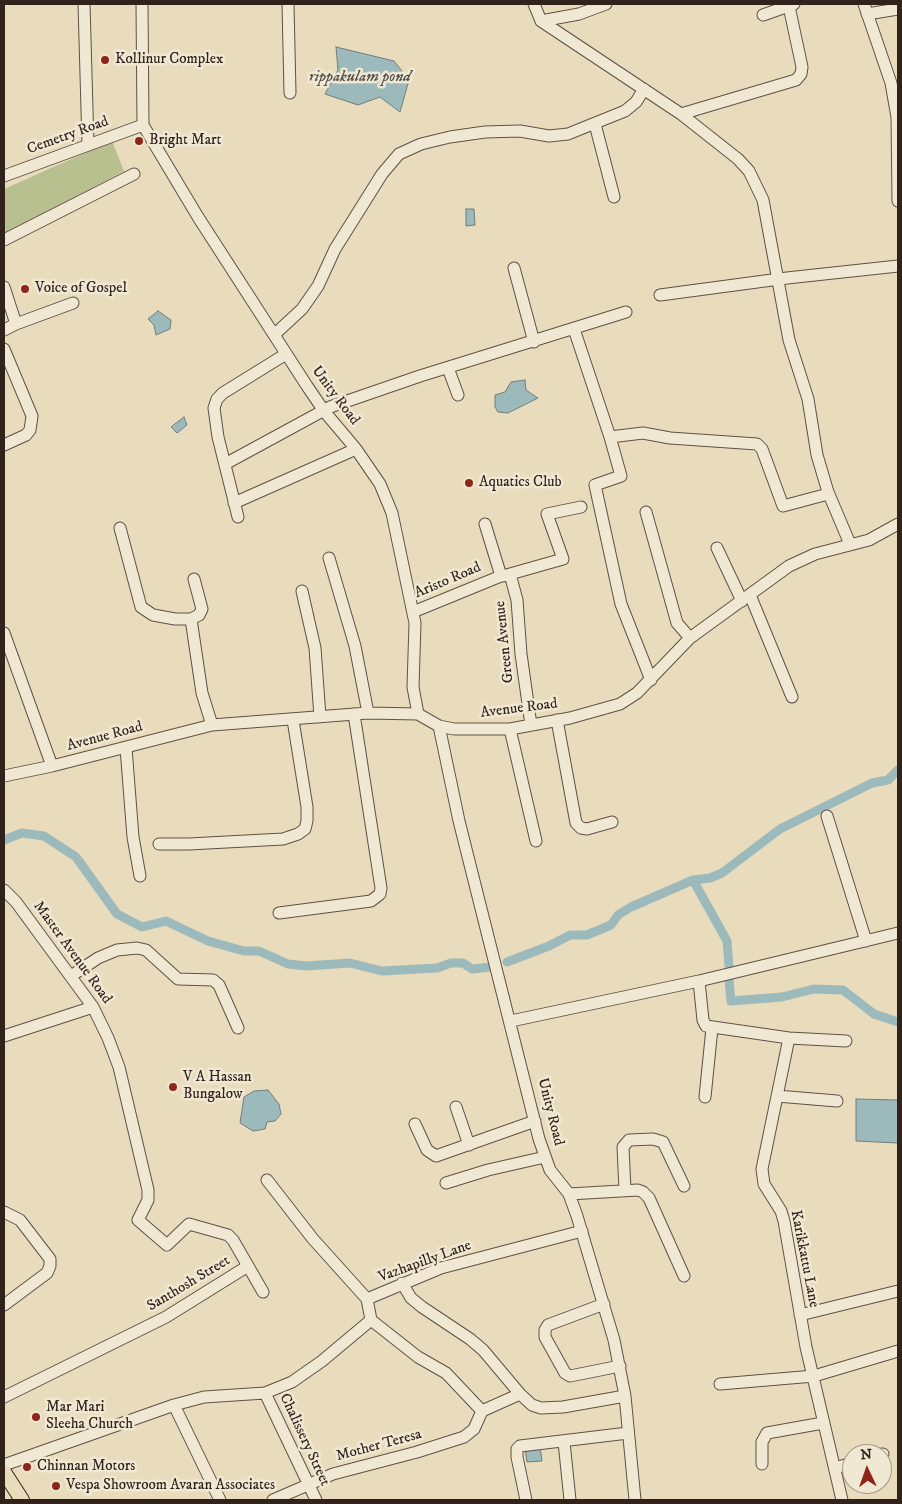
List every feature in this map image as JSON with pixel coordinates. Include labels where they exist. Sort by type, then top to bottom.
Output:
[{"type":"main road","points":[[4,1472],[22,1500]]},
{"type":"street","points":[[84,4],[88,145]]},
{"type":"street","points":[[142,4],[144,125]]},
{"type":"street","points":[[288,4],[290,93]]},
{"type":"street","points":[[534,4],[540,21],[681,114],[738,158],[749,171],[763,200],[773,242],[776,279],[789,340],[808,400],[818,455],[828,494],[850,544]]},
{"type":"street","points":[[540,21],[580,14],[606,4]]},
{"type":"street","points":[[681,114],[796,80],[801,74],[802,67],[792,8],[763,15]]},
{"type":"street","points":[[898,9],[866,9],[894,83],[898,117],[898,202]]},
{"type":"street","points":[[275,334],[302,309],[313,294],[335,249],[382,174],[398,154],[421,144],[450,136],[520,131],[549,136],[568,134],[625,112],[636,102],[644,89]]},
{"type":"street","points":[[595,124],[614,197]]},
{"type":"street","name":"Cemetry Road","points":[[4,176],[144,125]]},
{"type":"street","name":"Unity Road","points":[[144,125],[198,217],[275,334],[286,354],[324,411],[356,449],[380,484],[392,513],[413,612],[416,635],[414,687],[418,714]]},
{"type":"street","points":[[4,240],[134,174]]},
{"type":"street","points":[[660,295],[776,279],[898,266]]},
{"type":"street","points":[[514,268],[534,342]]},
{"type":"street","points":[[4,287],[16,324]]},
{"type":"street","points":[[4,330],[72,303]]},
{"type":"street","points":[[225,464],[324,411],[448,368],[626,312]]},
{"type":"street","points":[[574,329],[621,476],[595,485],[621,604],[651,680]]},
{"type":"street","points":[[4,349],[32,416],[30,430],[26,435],[4,446]]},
{"type":"street","points":[[238,517],[215,420],[217,399],[286,354]]},
{"type":"street","points":[[448,368],[458,394]]},
{"type":"street","points":[[610,437],[643,433],[670,438],[757,444],[762,449],[783,506],[828,494]]},
{"type":"street","points":[[234,503],[356,449]]},
{"type":"street","points":[[508,578],[563,559],[547,514],[581,507]]},
{"type":"street","points":[[646,512],[677,623],[690,638]]},
{"type":"street","name":"Aristo Road","points":[[413,612],[508,578],[485,524]]},
{"type":"street","name":"Avenue Road","points":[[4,776],[126,748],[212,725],[368,713],[418,714],[439,726],[480,730],[531,725],[620,704],[637,694],[690,638],[789,566],[815,554],[869,540],[898,524]]},
{"type":"street","points":[[120,528],[141,607],[153,615],[175,619],[191,619],[199,615],[202,609],[194,579]]},
{"type":"street","points":[[716,548],[746,598],[792,697]]},
{"type":"street","points":[[329,558],[354,646],[368,713]]},
{"type":"street","name":"Green Avenue","points":[[508,578],[531,725]]},
{"type":"street","points":[[302,591],[315,648],[320,717]]},
{"type":"street","points":[[191,619],[202,693],[212,725]]},
{"type":"street","points":[[4,633],[52,766]]},
{"type":"street","points":[[279,913],[371,901],[380,894],[381,888],[354,714]]},
{"type":"street","points":[[159,844],[283,839],[298,834],[305,829],[307,821],[306,807],[293,720]]},
{"type":"street","points":[[557,720],[576,824],[581,828],[587,829],[612,822]]},
{"type":"street","name":"Unity Road","points":[[439,726],[459,820],[545,1157],[556,1180],[569,1194],[604,1304],[620,1366],[625,1396],[635,1500]]},
{"type":"street","points":[[510,728],[536,842]]},
{"type":"street","points":[[126,748],[134,836],[140,876]]},
{"type":"street","points":[[827,816],[866,941]]},
{"type":"street","name":"Master Avenue Road","points":[[4,890],[16,902],[93,1007],[119,1068],[147,1183]]},
{"type":"street","points":[[511,1021],[699,980],[898,933]]},
{"type":"street","points":[[71,976],[98,958],[117,950],[137,948],[146,950],[178,979],[213,980],[219,985],[238,1028]]},
{"type":"street","points":[[699,980],[704,1025],[712,1028],[789,1038],[846,1041]]},
{"type":"street","points":[[4,1036],[93,1007]]},
{"type":"street","points":[[706,1097],[712,1028]]},
{"type":"street","name":"Karikkattu Lane","points":[[789,1038],[762,1169],[764,1184],[781,1211],[784,1220],[800,1315],[842,1500]]},
{"type":"street","points":[[777,1096],[837,1101]]},
{"type":"street","points":[[456,1107],[469,1146]]},
{"type":"street","points":[[415,1124],[430,1154],[444,1155],[535,1121]]},
{"type":"street","points":[[625,1190],[623,1147],[629,1140],[653,1139],[663,1142],[684,1186]]},
{"type":"street","points":[[446,1184],[488,1170],[545,1157]]},
{"type":"street","points":[[268,1180],[313,1239],[367,1299]]},
{"type":"street","name":"Santhosh Street","points":[[4,1397],[166,1317],[248,1266],[233,1240],[228,1236],[195,1224],[184,1226],[171,1243],[165,1244],[138,1220],[148,1200],[147,1183]]},
{"type":"street","points":[[569,1194],[638,1190],[649,1198],[684,1276]]},
{"type":"street","points":[[4,1212],[20,1220],[50,1259],[50,1266],[47,1273],[4,1305]]},
{"type":"street","name":"Vazhapilly Lane","points":[[372,1320],[367,1299],[402,1283],[450,1266],[582,1231]]},
{"type":"street","points":[[248,1266],[263,1292]]},
{"type":"street","points":[[402,1283],[411,1298],[483,1350],[520,1394],[532,1405],[541,1408],[563,1407],[625,1396]]},
{"type":"street","points":[[800,1315],[898,1292]]},
{"type":"street","points":[[604,1304],[548,1326],[545,1330],[545,1337],[565,1372],[570,1376],[620,1366]]},
{"type":"street","points":[[4,1464],[174,1405],[204,1397],[265,1393],[292,1382],[322,1361],[372,1320],[418,1357],[446,1373],[482,1411],[520,1394]]},
{"type":"street","points":[[720,1384],[814,1376],[898,1351]]},
{"type":"street","name":"Chalissery Street","points":[[265,1393],[316,1500]]},
{"type":"street","points":[[174,1405],[220,1500]]},
{"type":"street","name":"Mother Teresa","points":[[273,1500],[333,1474],[464,1437],[474,1429],[482,1411]]},
{"type":"street","points":[[762,1464],[762,1442],[767,1433],[823,1423]]},
{"type":"street","points":[[526,1500],[517,1449],[522,1445],[564,1442],[628,1433]]},
{"type":"street","points":[[564,1442],[570,1500]]},
{"type":"street","points":[[834,1468],[842,1466]]},
{"type":"green space","points":[[112,141],[124,171],[4,235],[4,189]]},
{"type":"water","name":"rippakulam pond","points":[[336,47],[394,61],[409,80],[400,112],[380,97],[358,105],[325,94],[338,70]]},
{"type":"water","points":[[466,209],[474,209],[475,225],[466,226]]},
{"type":"water","points":[[158,311],[171,320],[170,329],[156,335],[154,325],[148,319]]},
{"type":"water","points":[[525,380],[526,390],[538,398],[508,413],[498,412],[495,407],[495,395],[505,392],[511,382]]},
{"type":"water","points":[[184,417],[187,425],[177,433],[171,427]]},
{"type":"water","points":[[268,1090],[279,1104],[281,1114],[275,1121],[267,1122],[265,1129],[253,1131],[240,1123],[244,1097],[254,1091]]},
{"type":"water","points":[[856,1099],[898,1100],[898,1143],[856,1141]]},
{"type":"water","points":[[540,1446],[542,1461],[527,1462],[525,1448]]},
{"type":"waterway","points":[[507,962],[549,946],[570,935],[587,935],[611,925],[618,915],[631,907],[693,880],[710,878],[722,873],[780,829],[872,783],[888,780],[898,770]]},
{"type":"waterway","points":[[4,840],[22,833],[44,836],[76,857],[117,914],[142,927],[166,921],[208,941],[244,951],[259,951],[288,964],[306,966],[350,963],[382,971],[437,968],[451,963],[463,963],[472,969],[491,967]]},
{"type":"waterway","points":[[693,880],[727,941],[729,966]]},
{"type":"waterway","points":[[729,980],[731,1001],[782,997],[814,989],[843,990],[874,1014],[898,1022]]},
{"type":"place","name":"Kollinur Complex","points":[[105,60]]},
{"type":"place","name":"Bright Mart","points":[[139,141]]},
{"type":"place","name":"Voice of Gospel","points":[[25,289]]},
{"type":"place","name":"Aquatics Club","points":[[469,483]]},
{"type":"place","name":"V A Hassan Bungalow","points":[[173,1087]]},
{"type":"place","name":"Mar Mari Sleeha Church","points":[[36,1417]]},
{"type":"place","name":"Chinnan Motors","points":[[27,1467]]},
{"type":"place","name":"Vespa Showroom Avaran Associates","points":[[56,1486]]}]
